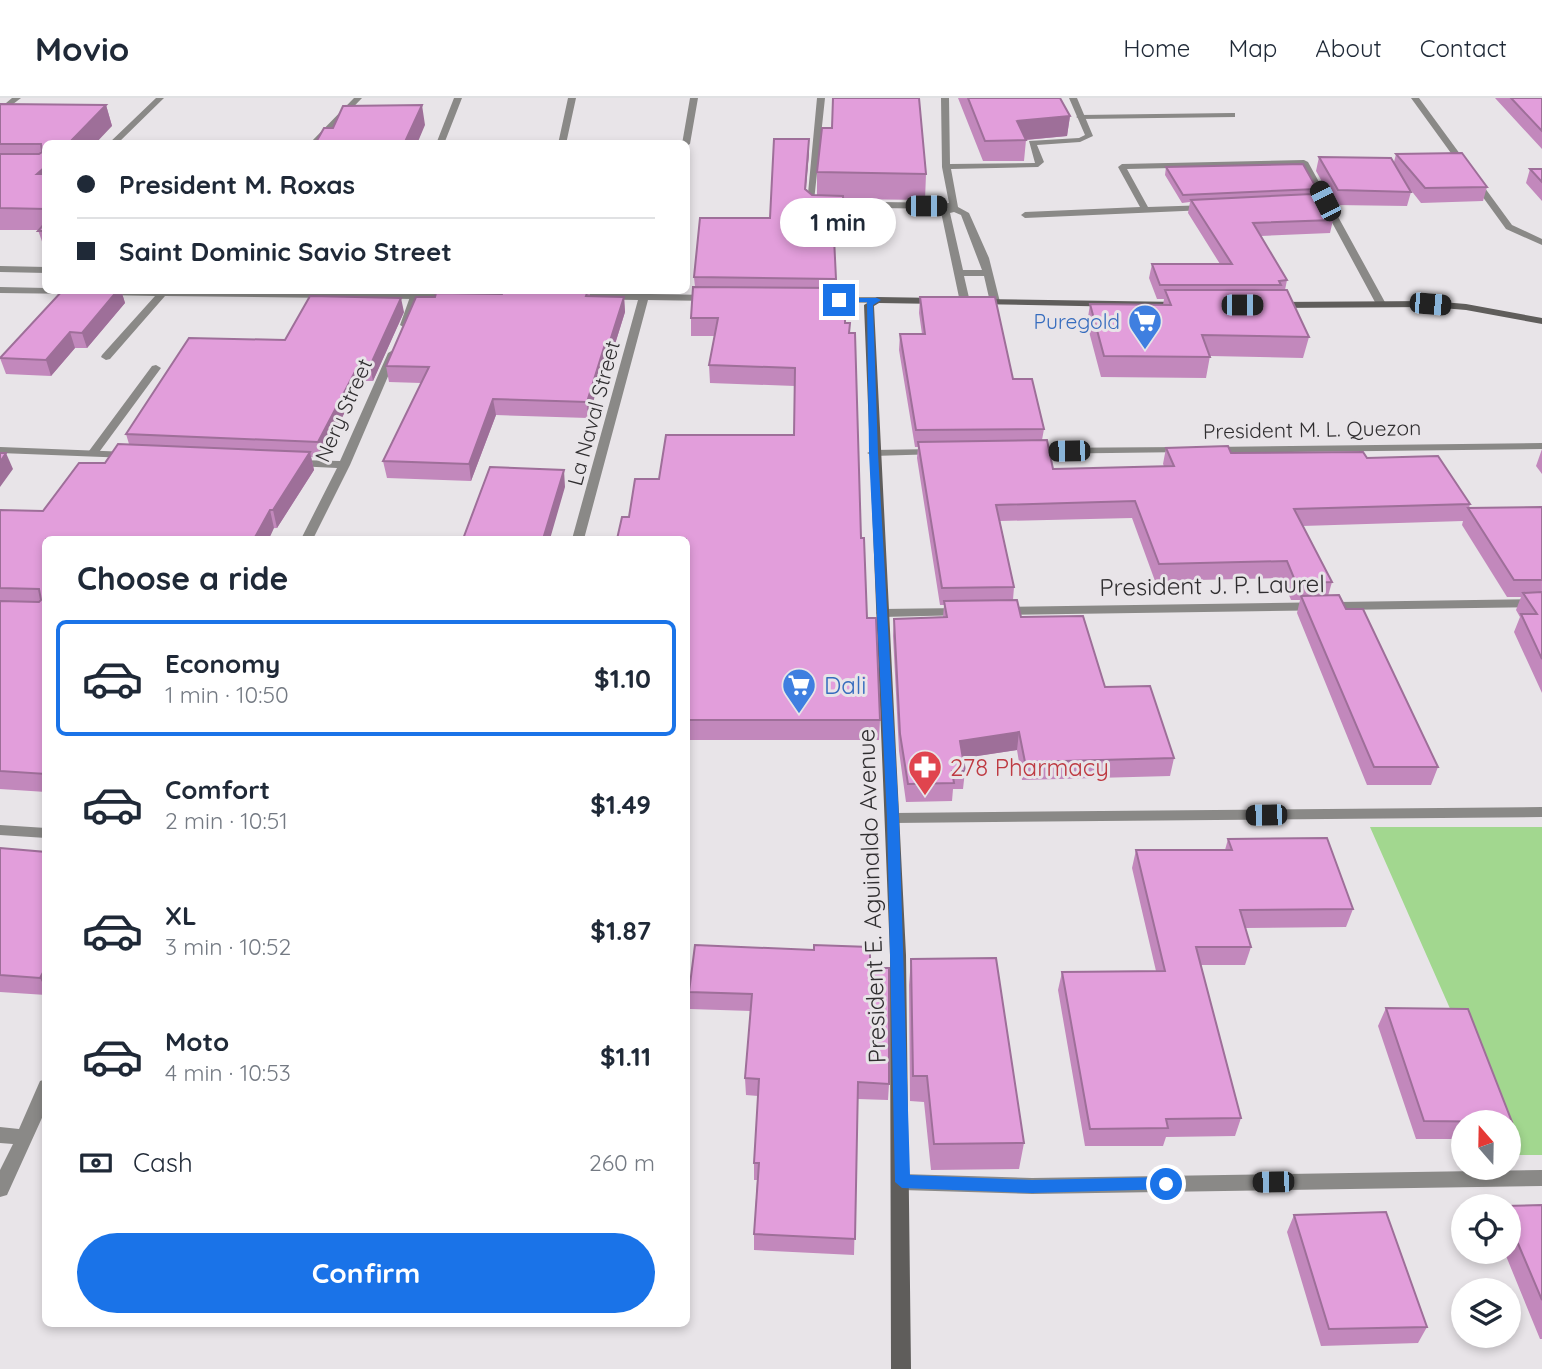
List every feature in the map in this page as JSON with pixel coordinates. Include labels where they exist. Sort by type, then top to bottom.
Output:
[{"type":"main road","points":[[877,300],[1186,305]]},
{"type":"main road","name":"President E. Aguinaldo Avenue","points":[[877,300],[869,304],[873,453],[893,818],[902,1182],[901,1369]]},
{"type":"main road","points":[[1256,305],[1381,304],[1466,307],[1542,321]]},
{"type":"street","points":[[0,112],[17,98]]},
{"type":"street","points":[[116,140],[160,98]]},
{"type":"street","points":[[317,140],[358,98]]},
{"type":"street","points":[[442,140],[458,98]]},
{"type":"street","points":[[563,140],[572,98]]},
{"type":"street","points":[[687,140],[694,98]]},
{"type":"street","points":[[821,98],[810,202],[954,208],[965,212],[979,245],[995,302]]},
{"type":"street","points":[[945,98],[946,167],[954,208]]},
{"type":"street","points":[[946,167],[1038,165],[1041,162],[1032,143],[1080,140],[1089,136],[1073,98]]},
{"type":"street","points":[[1415,98],[1509,227],[1542,242]]},
{"type":"street","points":[[1080,117],[1232,115]]},
{"type":"street","points":[[1145,209],[1122,167],[1304,162],[1381,304]]},
{"type":"street","points":[[1311,202],[1325,201]]},
{"type":"street","points":[[1025,215],[1214,206]]},
{"type":"street","points":[[954,208],[945,212],[964,302]]},
{"type":"street","points":[[953,246],[979,245]]},
{"type":"street","points":[[0,269],[42,270]]},
{"type":"street","points":[[960,273],[988,273]]},
{"type":"street","points":[[0,290],[42,290]]},
{"type":"street","points":[[106,357],[161,294]]},
{"type":"street","name":"Nery Street","points":[[308,536],[344,465],[411,313],[414,294]]},
{"type":"street","points":[[432,294],[467,296]]},
{"type":"street","points":[[558,296],[645,294],[726,298]]},
{"type":"street","name":"La Naval Street","points":[[579,536],[645,294]]},
{"type":"street","points":[[820,300],[877,300]]},
{"type":"street","points":[[93,453],[156,368]]},
{"type":"street","name":"President M. L. Quezon","points":[[1013,451],[1542,446]]},
{"type":"street","points":[[0,450],[149,456]]},
{"type":"street","points":[[873,453],[944,452]]},
{"type":"street","points":[[288,462],[344,465]]},
{"type":"street","name":"President J. P. Laurel","points":[[882,613],[1542,603]]},
{"type":"street","points":[[893,818],[1542,812]]},
{"type":"street","points":[[0,830],[42,833]]},
{"type":"street","points":[[0,1189],[42,1096]]},
{"type":"street","points":[[0,1135],[25,1137]]},
{"type":"street","points":[[902,1182],[1032,1186],[1542,1178]]},
{"type":"green space","points":[[1370,827],[1542,827],[1542,1155],[1521,1155],[1521,1110],[1495,1110]]},
{"type":"building","points":[[833,98],[919,98],[926,174],[817,172],[822,128],[832,128]]},
{"type":"building","points":[[968,98],[1060,98],[1070,116],[1017,121],[1026,140],[985,141]]},
{"type":"building","points":[[1511,98],[1542,98],[1542,131]]},
{"type":"building","points":[[0,104],[106,105],[72,140],[42,140],[42,152],[41,144],[0,144]]},
{"type":"building","points":[[422,105],[406,140],[317,140],[324,128],[333,128],[343,106]]},
{"type":"building","points":[[774,139],[809,139],[805,189],[812,195],[843,196],[844,217],[833,217],[836,279],[694,277],[700,218],[770,218]]},
{"type":"building","points":[[42,152],[42,170],[37,174],[42,174],[42,209],[0,208],[0,154]]},
{"type":"building","points":[[1462,153],[1487,187],[1425,188],[1396,154]]},
{"type":"building","points":[[1319,157],[1391,158],[1411,192],[1338,190]]},
{"type":"building","points":[[1303,164],[1317,189],[1183,195],[1166,167]]},
{"type":"building","points":[[1530,169],[1542,169],[1542,182]]},
{"type":"building","points":[[1312,194],[1333,220],[1253,223],[1287,280],[1279,281],[1281,285],[1160,285],[1152,264],[1232,264],[1191,200]]},
{"type":"building","points":[[693,287],[837,288],[837,297],[845,297],[845,323],[850,323],[849,333],[855,333],[861,538],[864,538],[867,618],[876,618],[880,720],[690,720],[690,536],[618,536],[622,517],[629,517],[635,479],[659,479],[666,435],[794,435],[795,368],[709,365],[718,318],[691,318]]},
{"type":"building","points":[[1165,290],[1287,290],[1309,337],[1202,335],[1210,357],[1104,356],[1090,304],[1171,305]]},
{"type":"building","points":[[59,294],[115,294],[82,333],[70,332],[46,360],[0,358]]},
{"type":"building","points":[[436,294],[587,294],[586,296],[624,297],[610,341],[606,341],[587,402],[493,399],[469,464],[383,461],[429,367],[386,366],[416,297],[435,297]]},
{"type":"building","points":[[310,296],[401,298],[370,366],[358,366],[318,442],[126,434],[189,338],[285,340]]},
{"type":"building","points":[[920,297],[995,297],[1013,379],[1032,379],[1044,429],[916,430],[900,334],[925,334]]},
{"type":"building","points":[[1047,440],[1053,469],[1174,466],[1166,448],[1228,446],[1231,453],[1363,452],[1367,458],[1438,456],[1470,504],[1294,509],[1332,582],[1296,583],[1287,561],[1159,564],[1135,501],[996,505],[1014,587],[942,588],[918,442]]},
{"type":"building","points":[[118,444],[310,452],[256,536],[42,536],[42,774],[0,771],[0,601],[41,600],[39,589],[0,588],[0,510],[43,511],[79,463],[105,463]]},
{"type":"building","points":[[490,467],[564,470],[544,536],[464,536]]},
{"type":"building","points":[[1542,507],[1542,580],[1514,580],[1468,508]]},
{"type":"building","points":[[1542,592],[1542,659],[1521,614],[1537,614],[1523,593]]},
{"type":"building","points":[[1339,595],[1346,609],[1363,609],[1438,767],[1374,767],[1301,596]]},
{"type":"building","points":[[1017,600],[1021,617],[1083,616],[1105,687],[1150,686],[1174,758],[1025,762],[1019,732],[960,741],[965,771],[952,771],[954,783],[908,784],[900,734],[894,619],[947,617],[944,601]]},
{"type":"building","points":[[1327,838],[1353,909],[1240,910],[1251,947],[1196,947],[1241,1118],[1166,1119],[1168,1128],[1090,1129],[1062,972],[1165,971],[1136,850],[1232,850],[1228,839]]},
{"type":"building","points":[[0,848],[42,852],[42,974],[40,978],[0,975]]},
{"type":"building","points":[[695,945],[814,950],[814,945],[870,947],[870,968],[889,968],[889,1084],[858,1082],[855,1239],[754,1234],[759,1163],[754,1163],[759,1079],[745,1078],[752,994],[690,992]]},
{"type":"building","points":[[996,958],[1024,1143],[934,1144],[927,1076],[913,1076],[911,959]]},
{"type":"building","points":[[1386,1008],[1468,1009],[1507,1110],[1451,1110],[1451,1121],[1424,1121]]},
{"type":"building","points":[[1542,1205],[1542,1300],[1521,1251],[1521,1206]]},
{"type":"building","points":[[1386,1212],[1427,1327],[1329,1329],[1294,1215]]},
{"type":"place","name":"Puregold","points":[[1145,351]]},
{"type":"place","name":"Dali","points":[[799,715]]},
{"type":"place","name":"278 Pharmacy","points":[[925,797]]},
{"type":"route","points":[[839,300],[877,300],[869,304],[873,453],[893,818],[902,1182],[1032,1186],[1166,1184]]}]
